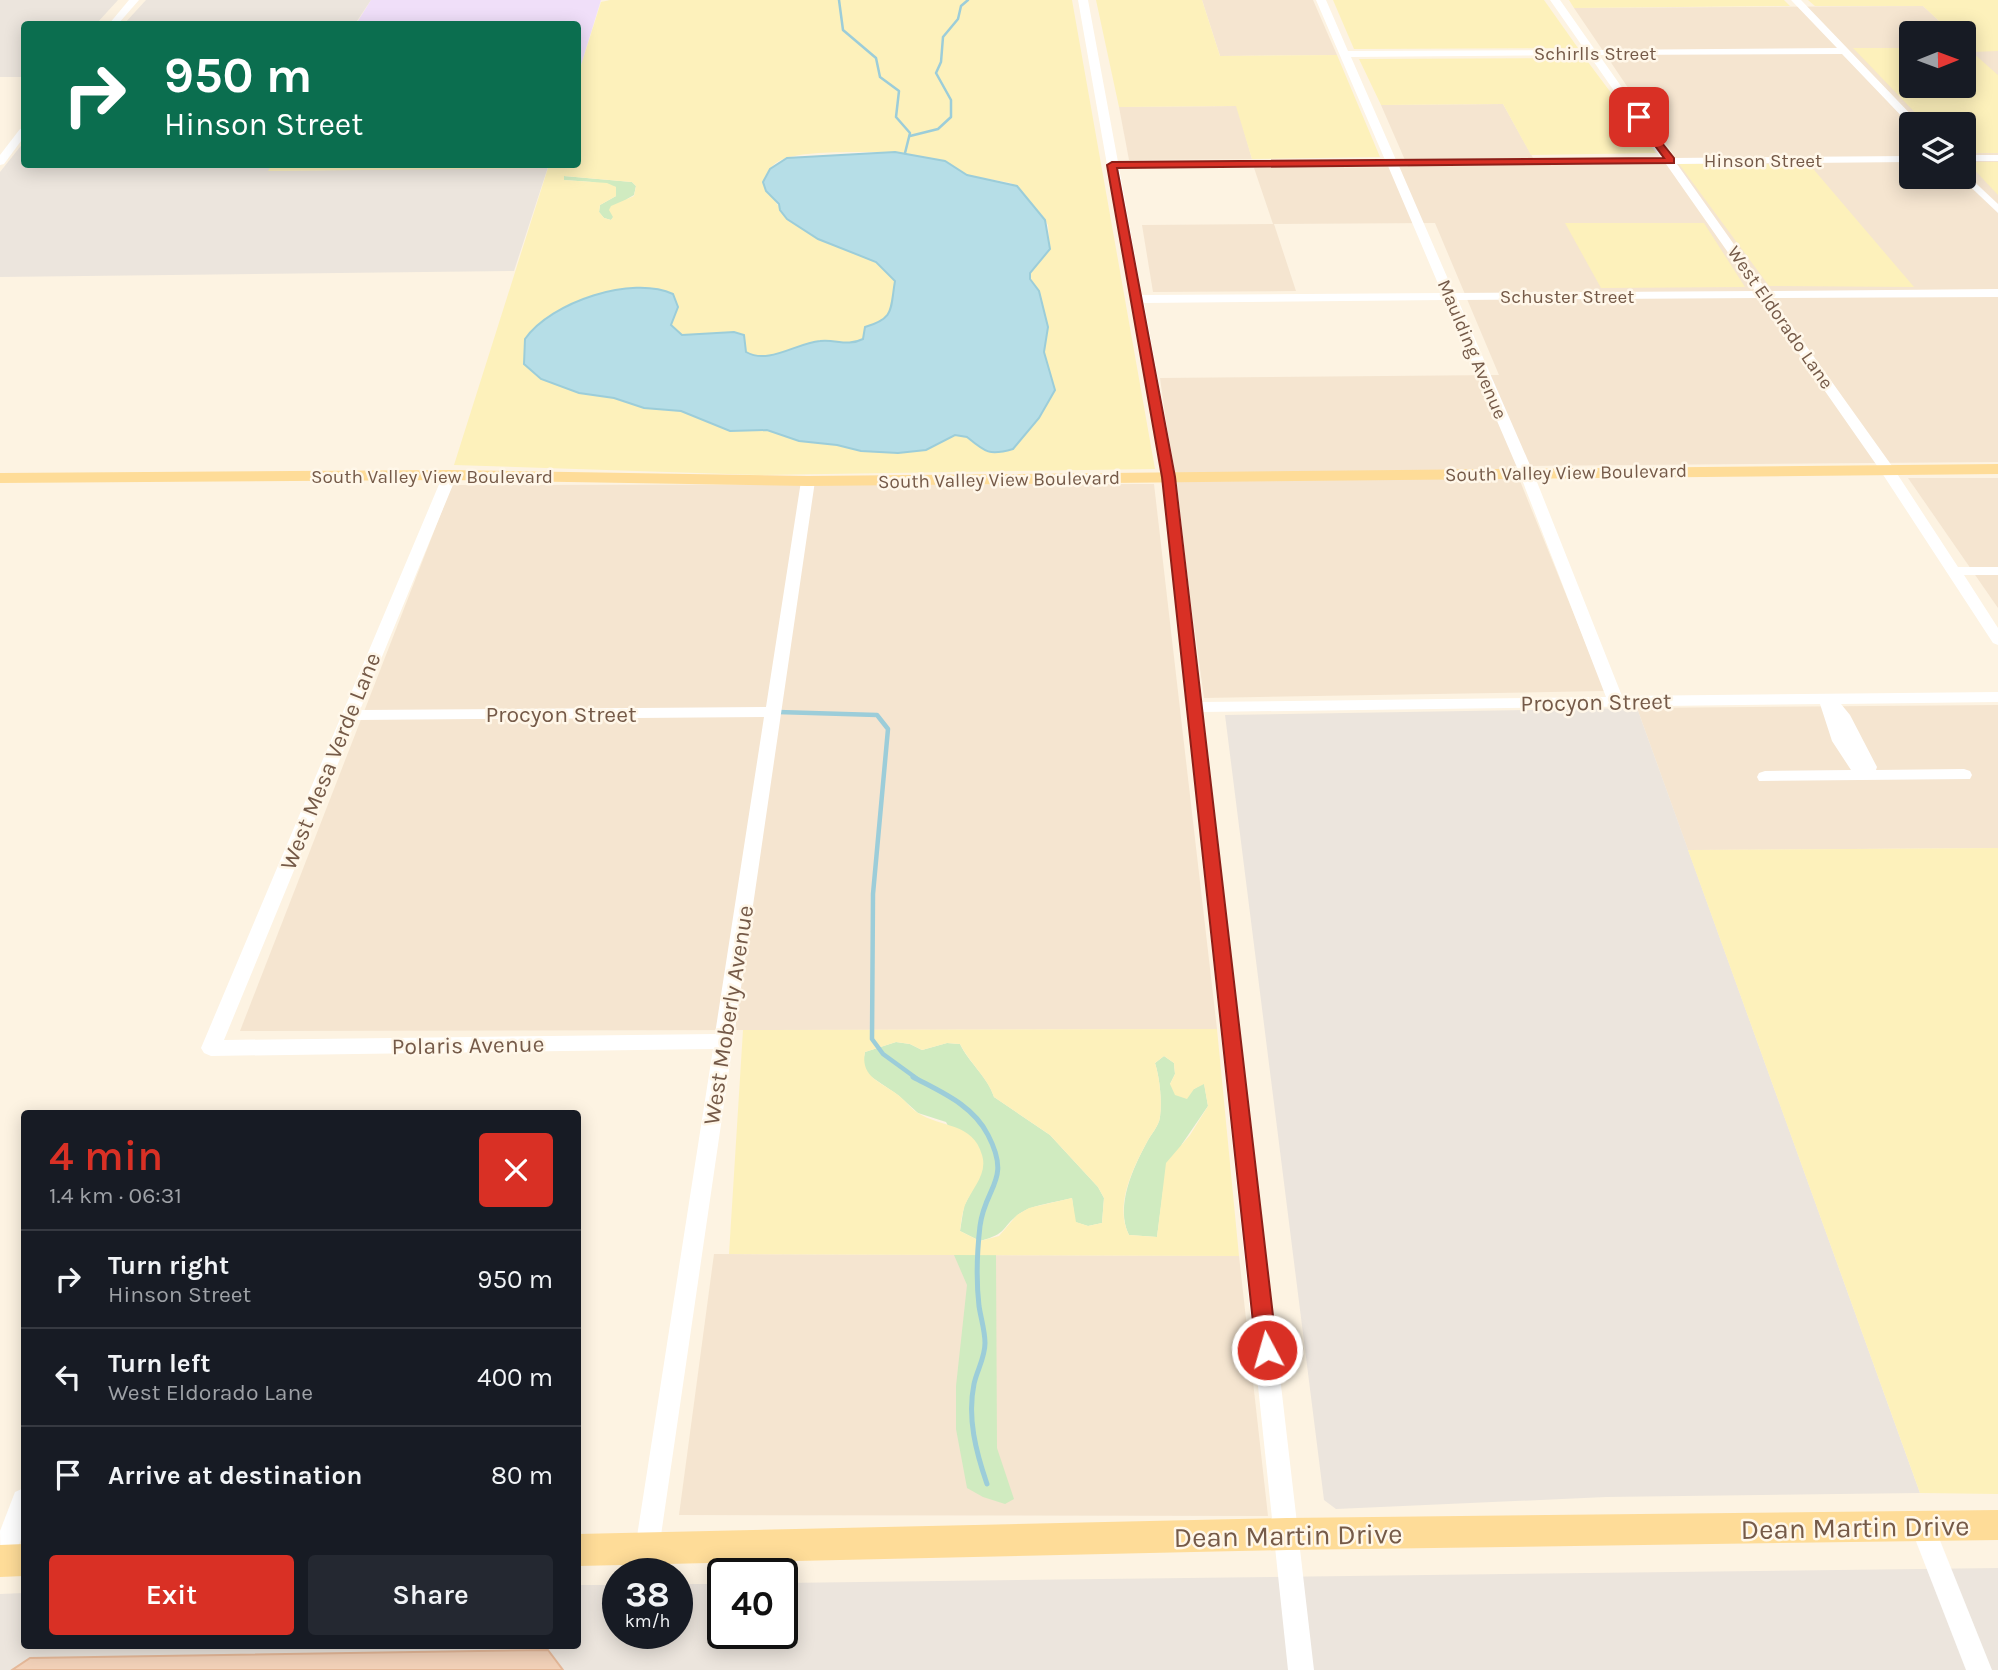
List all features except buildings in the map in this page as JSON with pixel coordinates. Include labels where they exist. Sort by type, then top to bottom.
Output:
[{"type":"main road","name":"South Valley View Boulevard","points":[[0,478],[450,475],[808,481],[1998,469]]},
{"type":"main road","name":"Dean Martin Drive","points":[[581,1550],[1287,1534],[1998,1525]]},
{"type":"main road","points":[[0,1561],[21,1560]]},
{"type":"street","points":[[116,21],[135,0]]},
{"type":"street","points":[[1083,0],[1168,477],[1301,1670]]},
{"type":"street","name":"Maulding Avenue","points":[[1321,0],[1526,472],[1616,702]]},
{"type":"street","name":"West Eldorado Lane","points":[[1555,0],[1671,160],[1887,469],[1998,640]]},
{"type":"street","points":[[1796,0],[1903,112]]},
{"type":"street","name":"Schirlls Street","points":[[1345,54],[1844,51]]},
{"type":"street","points":[[0,162],[21,135]]},
{"type":"street","points":[[1976,158],[1998,158]]},
{"type":"street","name":"Hinson Street","points":[[1112,165],[1899,159]]},
{"type":"street","points":[[1976,188],[1998,211]]},
{"type":"street","name":"Schuster Street","points":[[1136,299],[1998,293]]},
{"type":"street","name":"West Mesa Verde Lane","points":[[211,1048],[450,475]]},
{"type":"street","name":"West Moberly Avenue","points":[[647,1549],[808,481]]},
{"type":"street","points":[[1957,577],[1998,572]]},
{"type":"street","points":[[1957,577],[1998,583]]},
{"type":"street","name":"Procyon Street","points":[[1194,707],[1998,698]]},
{"type":"street","points":[[1827,700],[1828,715],[1854,765],[1866,776]]},
{"type":"street","name":"Procyon Street","points":[[349,715],[774,712]]},
{"type":"street","points":[[1765,777],[1964,775]]},
{"type":"street","name":"Polaris Avenue","points":[[211,1048],[725,1041]]},
{"type":"street","points":[[0,1561],[21,1508]]},
{"type":"street","points":[[1922,1526],[1979,1670]]},
{"type":"shaded area","points":[[0,0],[118,0],[99,21],[21,21],[21,77],[0,77]]},
{"type":"shaded area","points":[[146,0],[371,0],[357,21],[127,21]]},
{"type":"shaded area","points":[[371,0],[601,0],[581,65],[581,21],[358,21]]},
{"type":"shaded area","points":[[1202,0],[1313,0],[1337,55],[1220,56]]},
{"type":"shaded area","points":[[1923,6],[1939,21],[1899,21],[1899,98],[1976,98],[1976,51],[1998,51],[1998,462],[1514,466],[1605,691],[1204,698],[1160,378],[1499,375],[1435,223],[1274,224],[1296,291],[1153,292],[1142,225],[1273,224],[1254,168],[1408,167],[1381,105],[1503,104],[1537,165],[1679,163],[1574,8]]},
{"type":"shaded area","points":[[1237,106],[1252,159],[1129,160],[1119,107]]},
{"type":"shaded area","points":[[21,146],[21,168],[270,168],[269,171],[548,168],[514,271],[0,277],[0,172]]},
{"type":"shaded area","points":[[1908,478],[1998,478],[1998,608]]},
{"type":"shaded area","points":[[1154,484],[1217,1029],[240,1031],[452,485]]},
{"type":"shaded area","points":[[1998,705],[1998,848],[1688,850],[1637,708]]},
{"type":"shaded area","points":[[1637,708],[1920,1493],[1606,1497],[1336,1509],[1324,1500],[1225,715]]},
{"type":"shaded area","points":[[714,1254],[1239,1256],[1268,1516],[679,1515]]},
{"type":"shaded area","points":[[1998,1568],[1998,1670],[0,1670],[0,1594],[21,1593],[21,1649],[581,1649],[581,1585],[602,1585],[602,1649],[693,1649],[693,1584],[707,1584],[707,1649],[798,1649],[798,1583]]},
{"type":"green space","points":[[564,176],[632,182],[636,186],[634,195],[627,199],[611,220],[604,218],[599,212],[600,205],[616,196],[616,187],[563,180]]},
{"type":"green space","points":[[896,1042],[910,1044],[922,1050],[947,1043],[960,1044],[994,1097],[1050,1135],[1098,1187],[1104,1198],[1102,1223],[1088,1226],[1075,1222],[1072,1198],[1024,1211],[1000,1233],[980,1241],[960,1231],[964,1206],[977,1181],[946,1122],[918,1113],[898,1095],[867,1074],[863,1062],[865,1052]]},
{"type":"green space","points":[[1164,1056],[1174,1063],[1175,1074],[1170,1084],[1194,1089],[1204,1083],[1208,1106],[1182,1144],[1163,1191],[1157,1237],[1129,1235],[1125,1224],[1125,1200],[1136,1163],[1159,1120],[1161,1104],[1155,1063]]},
{"type":"green space","points":[[954,1255],[996,1255],[997,1448],[1014,1499],[1005,1504],[967,1488],[956,1429],[956,1386],[967,1285]]},
{"type":"sand","points":[[610,0],[1072,0],[1155,469],[758,475],[454,465],[548,168],[581,168],[581,65],[601,2]],"holes":[[[895,152],[945,161],[967,175],[1011,183],[1042,215],[1048,225],[1050,249],[1030,273],[1030,279],[1039,291],[1048,327],[1044,352],[1055,390],[1039,418],[1013,449],[990,452],[967,437],[955,435],[926,450],[898,453],[861,451],[837,445],[799,441],[767,430],[730,431],[681,411],[644,408],[614,398],[579,393],[541,379],[524,364],[525,339],[553,314],[572,303],[593,296],[636,288],[656,289],[673,294],[678,307],[671,325],[682,335],[734,332],[745,350],[755,357],[775,355],[809,343],[857,342],[889,316],[896,281],[876,262],[818,239],[787,219],[763,183],[767,174],[779,161],[818,153]],[[564,176],[632,182],[636,186],[634,196],[611,206],[611,220],[604,218],[599,212],[600,205],[616,196],[616,187],[607,183],[564,180]]]},
{"type":"sand","points":[[1096,0],[1202,0],[1220,56],[1337,55],[1380,157],[1252,159],[1236,106],[1119,107]]},
{"type":"sand","points":[[1333,0],[1544,0],[1578,48],[1354,49]]},
{"type":"sand","points":[[1569,0],[1784,0],[1790,6],[1574,8]]},
{"type":"sand","points":[[1808,0],[1998,0],[1998,51],[1976,52],[1976,21],[1939,21],[1923,6],[1815,6]]},
{"type":"sand","points":[[1853,48],[1899,48],[1899,96]]},
{"type":"sand","points":[[1976,56],[1998,75],[1998,153],[1976,153],[1976,112],[1914,112],[1901,98],[1976,98]]},
{"type":"sand","points":[[1585,58],[1656,153],[1531,155],[1503,104],[1381,105],[1359,59]]},
{"type":"sand","points":[[1976,162],[1998,162],[1998,195],[1976,172]]},
{"type":"sand","points":[[1679,164],[1809,164],[1914,287],[1769,286]]},
{"type":"sand","points":[[270,168],[548,168],[268,171]]},
{"type":"sand","points":[[1565,223],[1704,223],[1745,287],[1601,288]]},
{"type":"sand","points":[[1998,848],[1998,1494],[1920,1493],[1688,850]]},
{"type":"sand","points":[[1217,1029],[1239,1256],[729,1254],[743,1030]],"holes":[[[896,1042],[910,1044],[922,1050],[947,1043],[960,1044],[994,1097],[1050,1135],[1098,1187],[1104,1198],[1102,1223],[1088,1226],[1076,1222],[1072,1198],[1029,1208],[1017,1215],[999,1236],[980,1241],[960,1231],[965,1205],[981,1175],[982,1155],[978,1144],[964,1131],[918,1113],[869,1073],[864,1060],[865,1052]],[[1164,1056],[1174,1063],[1175,1074],[1170,1084],[1175,1095],[1187,1099],[1194,1089],[1204,1084],[1208,1106],[1190,1135],[1166,1163],[1157,1237],[1129,1235],[1125,1224],[1124,1200],[1136,1163],[1159,1120],[1161,1104],[1155,1063]]]},
{"type":"water","points":[[895,152],[945,161],[967,175],[1017,186],[1045,220],[1050,249],[1030,273],[1030,279],[1039,291],[1048,327],[1044,352],[1055,390],[1039,418],[1013,449],[988,451],[967,437],[955,435],[926,450],[898,453],[861,451],[837,445],[799,441],[767,430],[730,431],[681,411],[644,408],[614,398],[579,393],[541,379],[524,364],[525,339],[553,314],[572,303],[593,296],[636,288],[656,289],[673,294],[678,307],[671,325],[682,335],[734,332],[744,335],[746,352],[755,355],[773,355],[820,341],[847,343],[863,339],[865,327],[882,320],[889,312],[895,281],[876,262],[818,239],[787,219],[779,204],[766,191],[763,182],[770,169],[787,158]]},
{"type":"waterway","points":[[839,0],[843,30],[876,58],[880,77],[899,91],[896,117],[910,133],[905,153]]},
{"type":"waterway","points":[[910,136],[938,129],[951,117],[951,100],[936,73],[941,62],[943,37],[958,19],[961,6],[968,0]]},
{"type":"waterway","points":[[778,712],[877,715],[888,729],[873,894],[872,1039],[883,1054],[916,1078]]},
{"type":"waterway","points":[[913,1077],[955,1100],[974,1115],[988,1135],[998,1163],[995,1183],[980,1226],[977,1286],[985,1343],[972,1397],[976,1447],[987,1484]]},
{"type":"route","points":[[1267,1350],[1168,477],[1112,165],[1671,160],[1639,117]]}]
